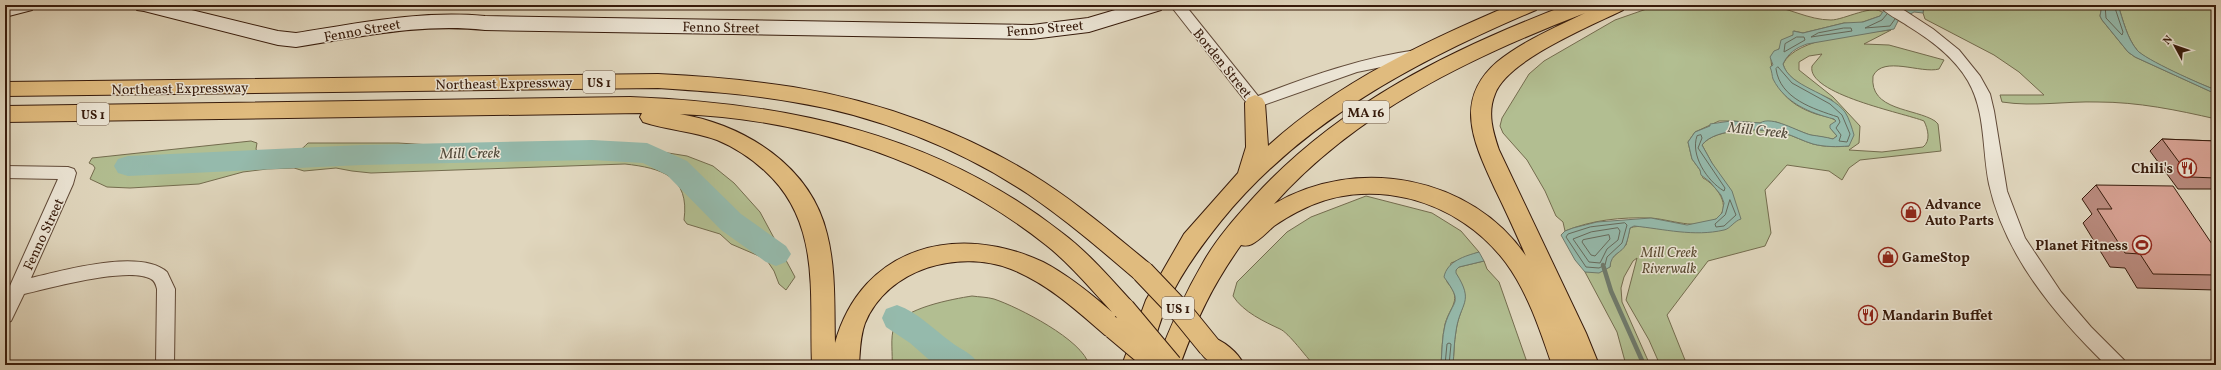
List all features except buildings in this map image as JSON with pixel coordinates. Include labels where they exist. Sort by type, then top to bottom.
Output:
[{"type":"highway","name":"MA 16","points":[[1140,364],[1152,312],[1176,266],[1214,212],[1281,146],[1323,114],[1371,81],[1416,55],[1465,31],[1529,5]]},
{"type":"highway","name":"MA 16","points":[[1168,365],[1180,330],[1198,288],[1224,246],[1256,208],[1307,158],[1360,116],[1397,92],[1456,60],[1516,32],[1586,5]]},
{"type":"highway","points":[[1587,365],[1574,333],[1488,150],[1481,131],[1480,114],[1486,88],[1503,67],[1542,43],[1616,5]]},
{"type":"highway","name":"Northeast Expressway","points":[[5,89],[658,81],[714,83],[792,93],[843,104],[893,119],[942,137],[988,159],[1033,186],[1078,216],[1143,272],[1183,314],[1216,356],[1232,365]]},
{"type":"highway","points":[[1247,178],[1257,147],[1255,102]]},
{"type":"highway","points":[[584,106],[682,122],[716,131],[752,148],[784,175],[805,204],[817,233],[821,266],[824,365]]},
{"type":"highway","name":"Northeast Expressway","points":[[5,114],[684,106],[736,110],[812,124],[886,146],[955,176],[1032,223],[1068,252],[1119,318],[1171,365]]},
{"type":"highway","points":[[1198,288],[1243,238],[1271,216],[1289,205],[1323,191],[1359,184],[1400,187],[1419,191],[1456,206],[1489,228],[1504,243],[1516,259],[1534,292],[1564,365]]},
{"type":"highway","points":[[848,365],[848,339],[852,323],[872,292],[885,279],[905,267],[932,256],[950,253],[983,253],[1008,259],[1029,266],[1050,277],[1119,318],[1140,364]]},
{"type":"street","points":[[5,10],[25,5]]},
{"type":"street","name":"Fenno Street","points":[[144,5],[286,40],[310,40],[405,22],[443,20],[486,23],[1032,32],[1089,25],[1154,5]]},
{"type":"street","name":"Borden Street","points":[[1177,5],[1255,102]]},
{"type":"street","points":[[1886,5],[1910,20],[1949,49],[1979,88],[1988,120],[1999,190],[2020,244],[2037,273],[2062,307],[2118,365]]},
{"type":"street","points":[[1255,102],[1380,60],[1416,55]]},
{"type":"street","name":"Fenno Street","points":[[5,172],[68,173],[65,184],[5,316]]},
{"type":"street","points":[[18,288],[112,270],[132,268],[154,272],[160,276],[164,282],[166,294],[165,365]]},
{"type":"green space","points":[[1658,5],[1765,5],[1782,8],[1814,18],[1831,20],[1873,10],[1879,10],[1883,13],[1880,16],[1857,24],[1844,23],[1803,33],[1794,31],[1795,34],[1784,40],[1779,49],[1771,56],[1774,76],[1777,84],[1789,99],[1805,110],[1836,121],[1832,130],[1837,136],[1833,139],[1810,135],[1776,122],[1760,123],[1719,121],[1695,132],[1688,142],[1692,159],[1700,170],[1703,178],[1713,185],[1721,196],[1723,208],[1721,214],[1716,219],[1700,224],[1692,224],[1650,218],[1628,218],[1586,224],[1565,231],[1563,222],[1556,216],[1545,191],[1527,160],[1503,133],[1500,126],[1502,118],[1529,74],[1544,61],[1615,20]]},
{"type":"green space","points":[[1924,5],[2102,5],[2100,16],[2102,20],[2128,52],[2135,57],[2216,94],[2216,119],[2128,103],[2086,102],[2026,104],[2002,102],[2000,95],[2044,95],[2019,72],[1994,55],[1925,19],[1923,13]]},
{"type":"green space","points":[[2118,5],[2216,5],[2216,90],[2150,60],[2137,50],[2126,29]]},
{"type":"green space","name":"Mill Creek Riverwalk","points":[[1891,30],[1864,44],[1889,45],[1944,60],[1939,69],[1931,70],[1894,66],[1885,67],[1878,70],[1873,76],[1874,87],[1878,96],[1886,102],[1895,107],[1926,117],[1938,124],[1941,151],[1860,160],[1849,168],[1842,180],[1829,171],[1787,165],[1765,190],[1771,233],[1765,246],[1708,261],[1667,315],[1687,365],[1660,365],[1649,340],[1626,300],[1637,258],[1633,261],[1624,277],[1621,288],[1622,302],[1650,365],[1626,365],[1617,332],[1585,272],[1610,267],[1610,260],[1626,245],[1630,228],[1638,226],[1659,228],[1690,226],[1735,219],[1713,165],[1702,145],[1708,139],[1729,132],[1741,130],[1765,130],[1784,133],[1818,145],[1849,146],[1832,100],[1797,82],[1786,71],[1783,64],[1790,55],[1801,48],[1816,42],[1848,35]],"holes":[[[1822,54],[1812,66],[1814,76],[1824,85],[1840,94],[1924,121],[1928,135],[1926,144],[1923,147],[1882,152],[1849,150],[1859,143],[1860,126],[1833,97],[1799,70],[1799,62],[1809,56]]]},
{"type":"green space","points":[[251,141],[257,143],[256,149],[261,160],[274,163],[281,162],[293,156],[308,143],[398,143],[465,147],[625,146],[687,156],[713,166],[734,183],[760,212],[795,277],[786,290],[779,284],[774,271],[766,259],[731,244],[720,234],[687,224],[684,220],[685,205],[682,193],[677,184],[670,177],[650,168],[625,164],[371,173],[336,168],[304,171],[294,168],[267,169],[243,172],[199,184],[130,188],[107,187],[90,179],[95,168],[89,163],[92,158]]},
{"type":"green space","points":[[1366,196],[1432,213],[1461,231],[1479,252],[1451,263],[1447,282],[1452,288],[1455,298],[1445,324],[1441,365],[1314,365],[1284,331],[1248,312],[1233,296],[1237,282],[1287,232],[1311,217]]},
{"type":"green space","points":[[1484,261],[1487,269],[1499,282],[1528,365],[1453,365],[1456,331],[1465,296],[1461,282],[1455,273],[1459,267]]},
{"type":"green space","points":[[972,296],[991,298],[1005,303],[1033,317],[1063,335],[1075,345],[1084,355],[1089,365],[892,365],[893,332],[899,321],[917,310],[941,302]]},
{"type":"water","points":[[1892,5],[1924,5],[1923,13],[1914,12],[1898,21],[1894,29],[1807,44],[1793,51],[1783,64],[1787,72],[1793,78],[1801,84],[1830,99],[1845,112],[1854,135],[1849,146],[1818,145],[1784,133],[1765,130],[1741,130],[1718,135],[1708,139],[1702,145],[1712,163],[1732,191],[1741,219],[1726,229],[1702,233],[1679,232],[1634,226],[1630,228],[1626,244],[1622,250],[1612,258],[1610,267],[1599,273],[1585,272],[1575,260],[1561,235],[1565,231],[1597,222],[1651,218],[1687,225],[1716,219],[1722,213],[1724,203],[1721,195],[1710,182],[1701,175],[1700,170],[1692,159],[1688,142],[1695,132],[1710,126],[1710,124],[1731,121],[1760,123],[1771,121],[1778,122],[1811,135],[1833,139],[1837,136],[1830,128],[1830,125],[1836,121],[1834,119],[1807,110],[1791,101],[1784,95],[1773,79],[1770,67],[1773,65],[1770,57],[1774,51],[1779,49],[1781,40],[1793,35],[1793,31],[1803,33],[1844,23],[1863,22],[1880,16],[1884,10]]},
{"type":"water","points":[[2102,5],[2118,5],[2131,40],[2137,50],[2142,54],[2174,72],[2216,90],[2216,94],[2135,57],[2128,52],[2102,20],[2100,16]]},
{"type":"water","points":[[1479,252],[1484,261],[1459,267],[1456,270],[1465,291],[1465,302],[1456,331],[1453,365],[1441,365],[1445,325],[1455,301],[1454,293],[1444,277],[1446,271],[1457,260]]},
{"type":"waterway","name":"Mill Creek","points":[[128,166],[362,155],[592,150],[647,153],[677,168],[731,222],[776,254]]},
{"type":"waterway","points":[[1603,265],[1611,291],[1644,365]]},
{"type":"waterway","name":"Mill Creek","points":[[897,318],[921,334],[940,352],[963,365]]},
{"type":"place","name":"Chili's","points":[[2187,168]]},
{"type":"place","name":"Advance Auto Parts","points":[[1911,212]]},
{"type":"place","name":"Planet Fitness","points":[[2142,245]]},
{"type":"place","name":"GameStop","points":[[1888,257]]},
{"type":"place","name":"Mandarin Buffet","points":[[1868,315]]}]
